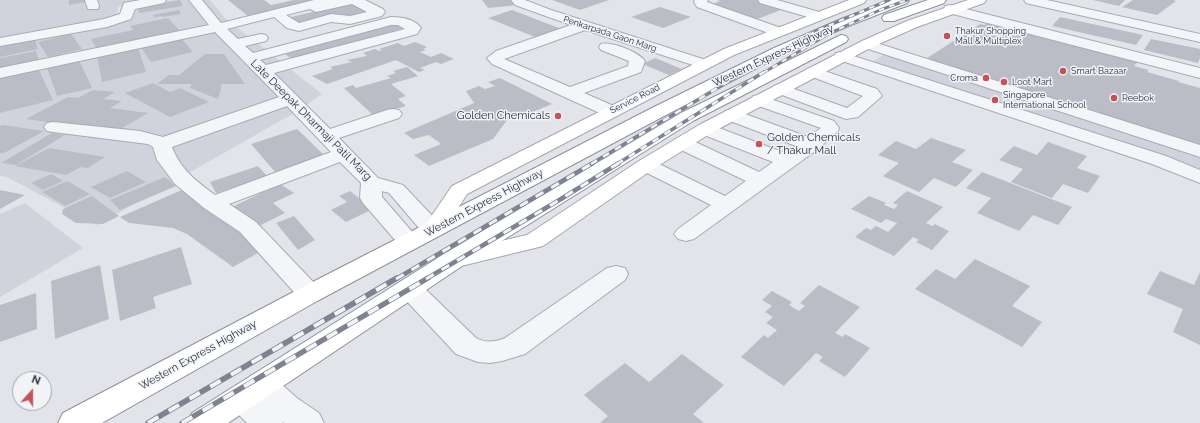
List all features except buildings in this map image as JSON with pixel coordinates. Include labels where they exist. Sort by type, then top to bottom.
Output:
[{"type":"main road","name":"Service Road","points":[[433,230],[459,190],[610,111],[729,52],[860,0]]},
{"type":"main road","name":"Western Express Highway","points":[[74,423],[310,294],[658,112],[779,51],[846,22],[904,0]]},
{"type":"main road","points":[[453,260],[535,241],[646,164],[705,128],[839,58],[912,24],[945,5],[980,0]]},
{"type":"main road","name":"Western Express Highway","points":[[207,421],[453,260],[687,117],[866,27],[945,5]]},
{"type":"street","points":[[0,42],[107,23],[126,16],[129,6],[160,0]]},
{"type":"street","name":"Late Deepak Dharmaji Patil Marg","points":[[195,0],[225,35],[266,74],[371,182],[396,189],[433,230]]},
{"type":"street","points":[[225,35],[330,0]]},
{"type":"street","points":[[225,35],[352,0]]},
{"type":"street","points":[[278,21],[299,27],[332,18],[350,20],[378,13],[355,0]]},
{"type":"street","name":"Penkarpada Gaon Marg","points":[[517,0],[546,13],[583,26],[704,64]]},
{"type":"street","points":[[702,0],[700,2],[701,4],[779,32]]},
{"type":"street","points":[[764,0],[818,16]]},
{"type":"street","points":[[1030,0],[1150,23],[1200,29]]},
{"type":"street","points":[[1072,0],[1200,38]]},
{"type":"street","points":[[945,5],[1200,73]]},
{"type":"street","points":[[0,73],[199,32],[255,37],[278,21]]},
{"type":"street","points":[[250,58],[391,21],[400,21],[414,28],[412,30],[266,74]]},
{"type":"street","points":[[583,26],[501,54],[494,58],[610,111]]},
{"type":"street","points":[[566,31],[629,55],[637,61],[637,66],[632,71],[569,93]]},
{"type":"street","points":[[266,74],[416,34]]},
{"type":"street","points":[[867,44],[1200,151]]},
{"type":"street","points":[[629,55],[650,47]]},
{"type":"street","points":[[1156,55],[1200,66]]},
{"type":"street","points":[[839,58],[961,98],[1152,165],[1197,176]]},
{"type":"street","points":[[780,89],[846,114],[852,113],[874,96],[871,93],[813,72]]},
{"type":"street","points":[[161,144],[290,99]]},
{"type":"street","points":[[686,234],[830,131],[828,124],[759,100]]},
{"type":"street","points":[[327,136],[394,114]]},
{"type":"street","points":[[731,115],[811,145]]},
{"type":"street","points":[[53,127],[153,139],[161,144],[167,160],[182,180],[212,203],[248,227],[310,294]]},
{"type":"street","points":[[705,128],[788,161]]},
{"type":"street","points":[[682,143],[761,180]]},
{"type":"street","points":[[212,203],[343,154]]},
{"type":"street","points":[[646,164],[727,205]]},
{"type":"street","points":[[371,182],[371,198],[409,242]]},
{"type":"street","points":[[410,289],[466,346],[474,351],[489,353],[502,352],[515,346],[616,274]]},
{"type":"street","points":[[252,392],[266,423]]},
{"type":"street","points":[[252,392],[286,407],[308,423]]},
{"type":"shaded area","points":[[0,0],[153,0],[118,7],[117,17],[0,39]]},
{"type":"shaded area","points":[[173,0],[210,0],[225,18],[322,94],[296,112],[97,225],[7,177],[0,176],[0,45],[99,29],[128,18],[136,6]]},
{"type":"shaded area","name":"Singapore International School","points":[[886,53],[1200,154],[1200,182],[866,67]]},
{"type":"shaded area","points":[[25,203],[83,248],[0,297],[0,214]]},
{"type":"railway","points":[[742,73],[818,30],[889,0]]},
{"type":"railway","points":[[763,73],[830,33],[880,10],[907,0]]},
{"type":"railway","points":[[591,164],[744,72]]},
{"type":"railway","points":[[617,164],[764,72]]},
{"type":"railway","points":[[396,279],[593,163]]},
{"type":"railway","points":[[426,279],[619,163]]},
{"type":"railway","points":[[148,423],[397,278]]},
{"type":"railway","points":[[182,423],[428,278]]},
{"type":"place","name":"Thakur Shopping Mall & Multiplex","points":[[947,36]]},
{"type":"place","name":"Smart Bazaar","points":[[1063,71]]},
{"type":"place","name":"Croma","points":[[986,78]]},
{"type":"place","name":"Loot Mart","points":[[1004,82]]},
{"type":"place","name":"Reebok","points":[[1114,98]]},
{"type":"place","name":"Singapore International School","points":[[995,100]]},
{"type":"place","name":"Golden Chemicals","points":[[558,116]]},
{"type":"place","name":"Golden Chemicals / Thakur Mall","points":[[759,144]]}]
